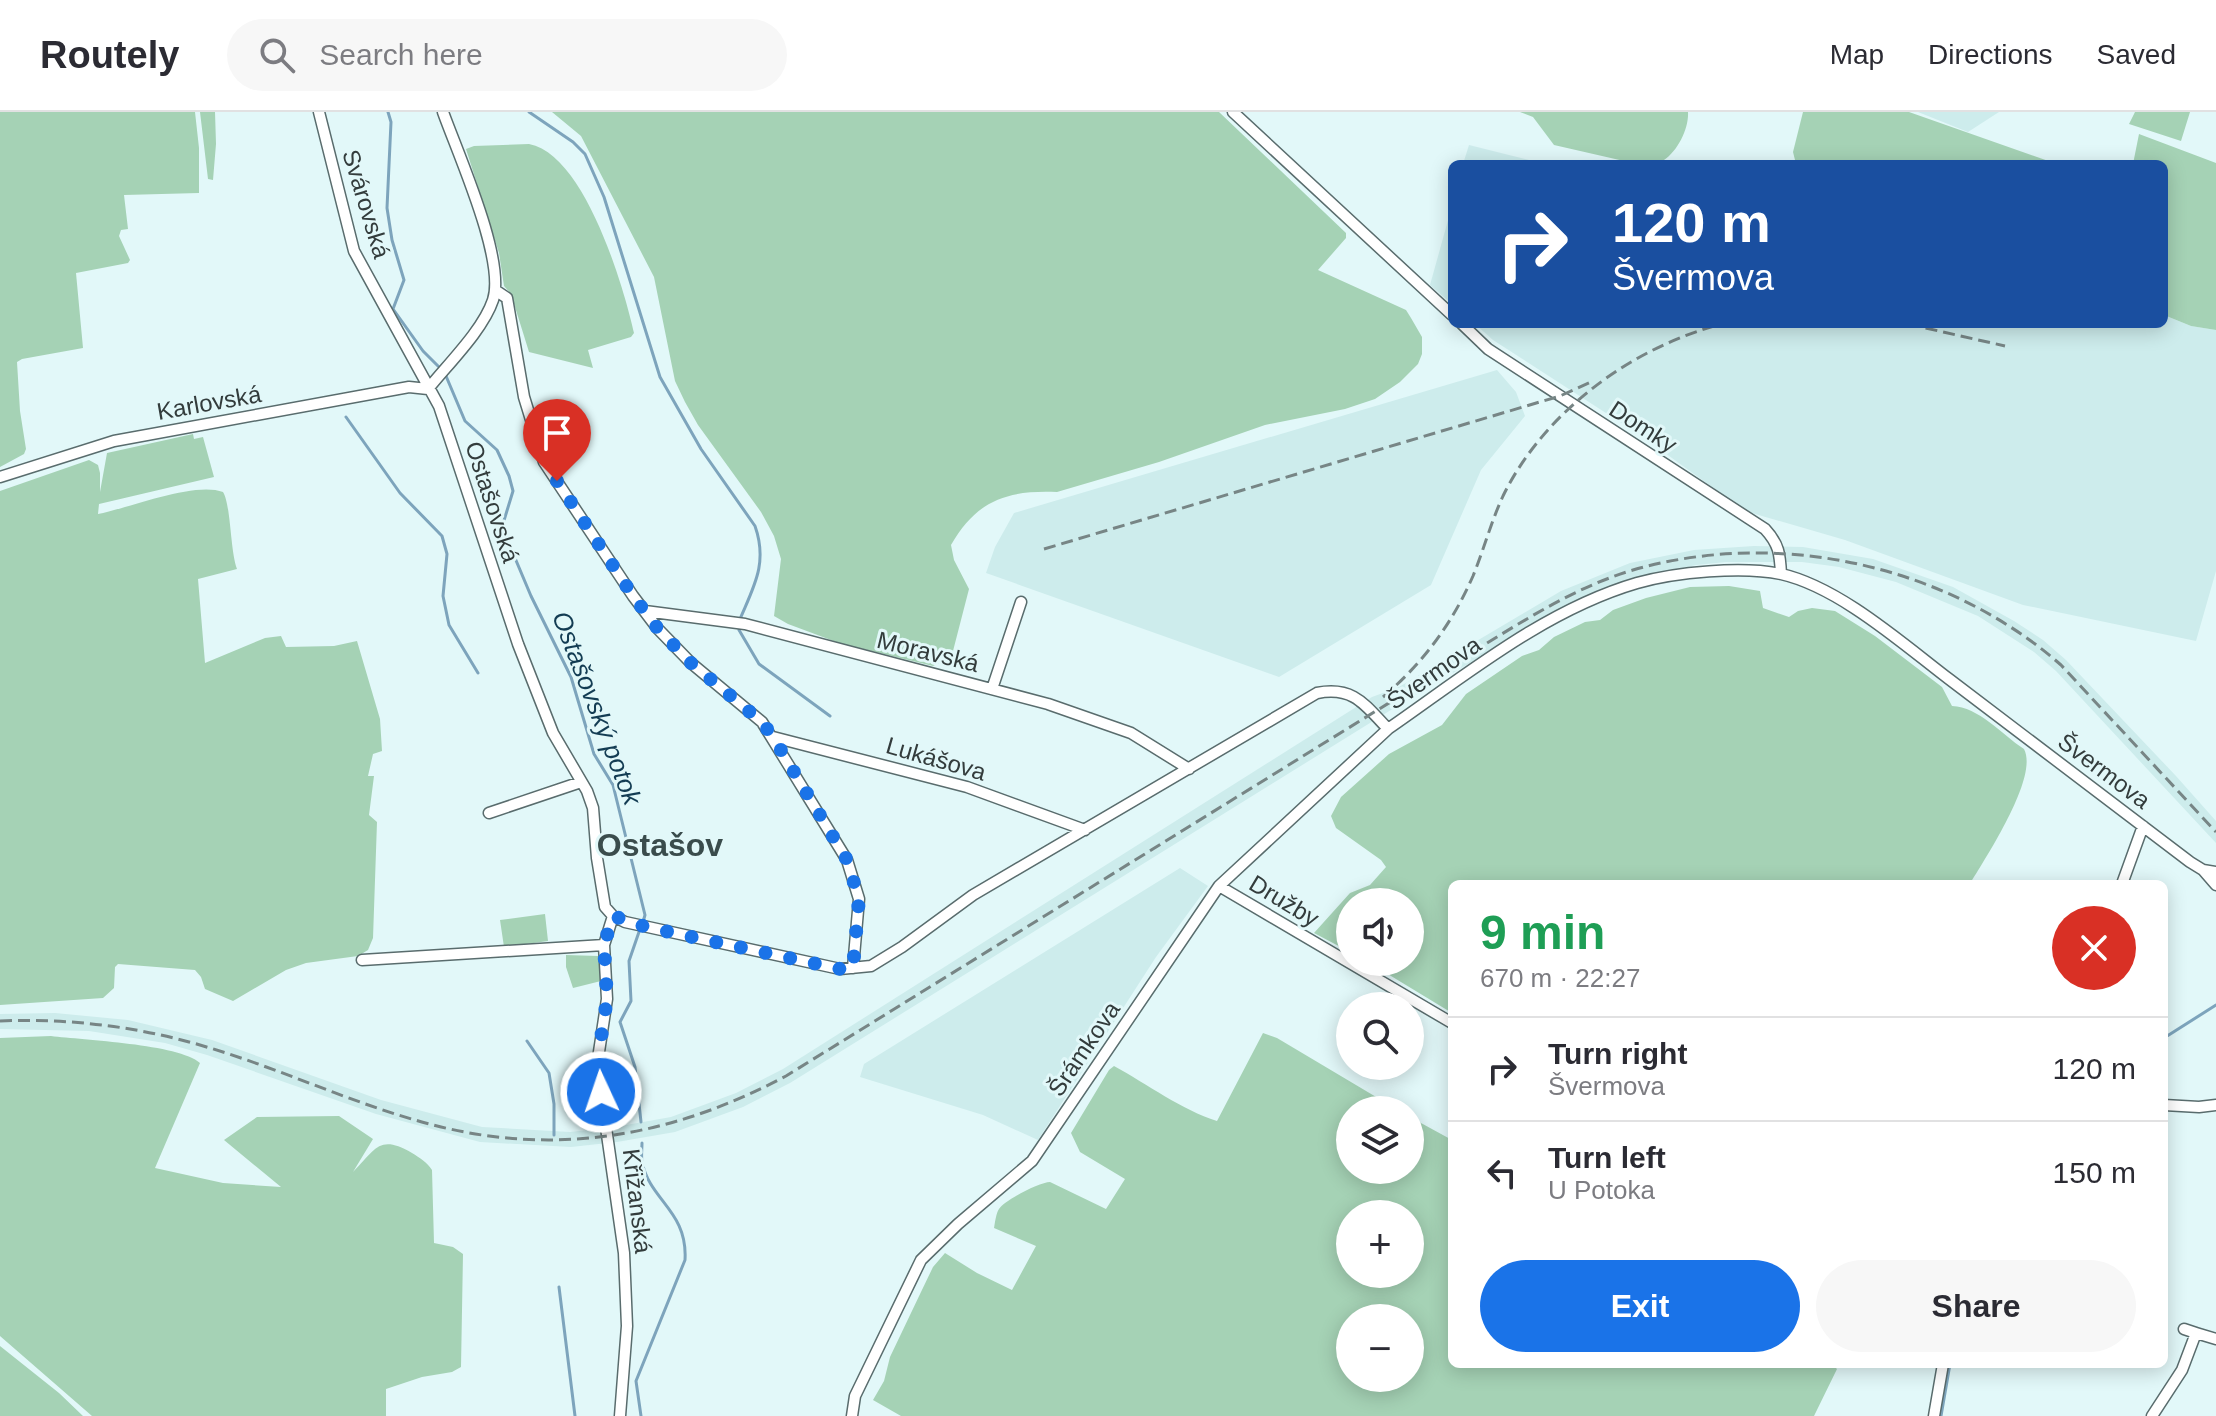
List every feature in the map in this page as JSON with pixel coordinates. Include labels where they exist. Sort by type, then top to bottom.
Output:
[{"type":"street","name":"Svárovská","points":[[319,112],[354,251],[428,389]]},
{"type":"street","points":[[428,389],[485,318],[495,290],[490,247],[443,112]]},
{"type":"street","points":[[1233,112],[1448,311]]},
{"type":"street","points":[[495,290],[507,298],[524,397],[544,462],[645,611],[691,663],[762,722],[847,860],[859,899],[853,968]]},
{"type":"street","name":"Domky","points":[[1467,328],[1500,357],[1765,529],[1780,548],[1781,574]]},
{"type":"street","name":"Karlovská","points":[[0,477],[114,441],[409,387],[428,389]]},
{"type":"street","name":"Ostašovská","points":[[428,389],[439,406],[518,644],[553,733],[593,808],[605,907],[613,916]]},
{"type":"street","name":"Švermova","points":[[613,916],[642,926],[800,962],[840,969],[871,966],[973,895],[1317,693],[1338,690],[1359,699],[1388,729],[1525,635],[1599,597],[1636,583],[1690,573],[1781,574],[1851,606],[2203,870],[2216,872]]},
{"type":"street","points":[[992,689],[1021,602]]},
{"type":"street","name":"Moravská","points":[[645,611],[745,624],[1069,710],[1131,733],[1189,769]]},
{"type":"street","name":"Šrámkova","points":[[852,1416],[855,1396],[921,1260],[1032,1161],[1219,886],[1388,729]]},
{"type":"street","name":"Lukášova","points":[[773,737],[967,787],[1085,830]]},
{"type":"street","points":[[489,813],[581,782]]},
{"type":"street","points":[[2123,880],[2143,826]]},
{"type":"street","points":[[2203,870],[2216,885]]},
{"type":"street","name":"Družby","points":[[1219,886],[1448,1021]]},
{"type":"street","name":"Křižanská","points":[[613,916],[604,945],[607,999],[597,1065],[624,1253],[627,1326],[620,1416]]},
{"type":"street","points":[[362,960],[604,945]]},
{"type":"street","points":[[2168,1105],[2216,1105]]},
{"type":"street","points":[[2184,1329],[2216,1339]]},
{"type":"street","points":[[2152,1416],[2182,1370],[2196,1333]]},
{"type":"street","points":[[1934,1416],[1942,1368]]},
{"type":"shaded area","points":[[1918,112],[1999,112],[1968,132]]},
{"type":"shaded area","points":[[1469,145],[1529,160],[1464,160]]},
{"type":"shaded area","points":[[1448,220],[1448,301],[1430,285]]},
{"type":"shaded area","points":[[2168,317],[2191,326],[2216,330],[2216,571],[2196,641],[2023,605],[1845,540],[1745,511],[1643,437],[1493,340],[1480,328],[2168,328]]},
{"type":"shaded area","points":[[1497,370],[1516,392],[1525,416],[1481,470],[1431,585],[1279,677],[986,573],[995,547],[1014,513]]},
{"type":"shaded area","points":[[1803,547],[1873,559],[1953,587],[2014,621],[2066,660],[2176,776],[2216,821],[2216,843],[2056,671],[2034,652],[1978,616],[1896,582],[1839,567],[1802,562],[1726,562],[1634,578],[1568,605],[1407,700],[790,1083],[743,1107],[675,1132],[571,1147],[480,1142],[376,1114],[165,1043],[89,1031],[0,1029],[0,1014],[55,1013],[128,1020],[212,1040],[381,1100],[482,1127],[570,1132],[671,1117],[736,1093],[783,1069],[1372,697],[1399,687],[1561,591],[1630,563],[1694,550]]},
{"type":"shaded area","points":[[1180,868],[1208,886],[1156,957],[1038,1140],[983,1115],[860,1077],[864,1064]]},
{"type":"green space","points":[[0,112],[195,112],[199,193],[124,195],[128,229],[121,230],[119,236],[130,260],[128,263],[76,273],[83,348],[17,362],[26,449],[24,454],[0,467]]},
{"type":"green space","points":[[200,112],[215,112],[213,180],[208,179]]},
{"type":"green space","points":[[552,112],[1219,112],[1346,233],[1346,238],[1318,270],[1406,310],[1422,337],[1422,354],[1418,364],[1400,382],[1375,399],[1345,409],[1265,425],[1159,462],[1057,492],[1008,496],[983,508],[972,517],[951,545],[954,560],[969,589],[953,651],[947,659],[933,666],[839,643],[774,616],[781,559],[774,536],[761,512],[685,402],[675,381],[654,277],[581,136]]},
{"type":"green space","points":[[1520,112],[1688,112],[1685,132],[1674,151],[1664,160],[1620,160],[1554,145],[1533,117]]},
{"type":"green space","points":[[1803,112],[1909,112],[2046,160],[1795,160],[1793,152]]},
{"type":"green space","points":[[2135,112],[2190,112],[2181,141],[2129,124]]},
{"type":"green space","points":[[2139,134],[2216,163],[2216,330],[2191,326],[2168,317],[2168,160],[2134,160]]},
{"type":"green space","points":[[529,144],[549,153],[567,171],[583,195],[610,254],[629,311],[634,333],[631,337],[588,350],[593,368],[529,352],[511,294],[504,286],[499,253],[466,149]]},
{"type":"green space","points":[[193,434],[194,439],[203,437],[214,477],[99,504],[98,514],[196,490],[223,492],[237,569],[198,579],[205,663],[265,638],[281,636],[286,647],[334,646],[357,641],[380,719],[382,751],[373,754],[368,776],[374,776],[369,815],[377,822],[373,938],[368,950],[358,956],[306,963],[286,970],[233,1001],[205,989],[195,970],[118,964],[115,967],[114,988],[103,998],[0,1005],[0,491],[89,460],[98,465],[100,492],[107,453]]},
{"type":"green space","points":[[1729,586],[1760,591],[1763,608],[1789,617],[1812,608],[1835,611],[1875,636],[1942,687],[1952,706],[1981,716],[2024,749],[2027,762],[2024,778],[2009,817],[1972,880],[1448,880],[1448,1011],[1424,996],[1424,992],[1417,992],[1391,976],[1424,976],[1424,888],[1362,888],[1370,885],[1386,867],[1381,860],[1336,828],[1331,816],[1341,797],[1389,754],[1442,725],[1466,694],[1522,656],[1539,650],[1554,637],[1646,598],[1690,587]]},
{"type":"green space","points":[[1336,909],[1336,945],[1314,933]]},
{"type":"green space","points":[[545,914],[548,941],[504,947],[500,920]]},
{"type":"green space","points":[[566,955],[598,956],[601,981],[573,988],[566,967]]},
{"type":"green space","points":[[1263,1033],[1336,1073],[1336,1080],[1348,1080],[1374,1096],[1336,1096],[1336,1184],[1424,1184],[1424,1125],[1448,1138],[1448,1368],[1837,1369],[1814,1416],[901,1416],[873,1400],[933,1267],[945,1253],[1012,1290],[1036,1246],[994,1228],[997,1213],[1003,1205],[1031,1188],[1050,1182],[1106,1209],[1125,1179],[1080,1152],[1071,1133],[1109,1070],[1114,1066],[1178,1104],[1217,1121]]},
{"type":"green space","points":[[51,1036],[152,1047],[172,1051],[200,1063],[155,1168],[223,1183],[281,1187],[224,1140],[257,1117],[339,1116],[373,1139],[353,1172],[373,1151],[385,1145],[401,1147],[423,1160],[432,1170],[434,1243],[453,1247],[463,1254],[461,1367],[386,1389],[386,1416],[92,1416],[0,1336],[0,1038]]},
{"type":"green space","points":[[0,1346],[59,1393],[83,1416],[0,1416]]},
{"type":"waterway","name":"Ostašovský potok","points":[[388,112],[391,122],[387,208],[392,240],[404,280],[393,309],[423,351],[438,366]]},
{"type":"waterway","points":[[529,112],[585,154],[604,197],[660,377],[701,449],[755,526],[760,563],[740,619]]},
{"type":"waterway","name":"Ostašovský potok","points":[[446,376],[465,421],[497,450],[509,476],[513,491],[502,527],[531,596],[571,677],[594,754],[613,785],[645,915],[643,922]]},
{"type":"waterway","points":[[346,417],[400,493],[442,536],[447,554],[443,596],[449,625],[478,673]]},
{"type":"waterway","points":[[739,630],[759,664],[830,716]]},
{"type":"waterway","name":"Ostašovský potok","points":[[640,929],[629,961],[631,1001],[620,1022],[635,1067],[641,1122]]},
{"type":"waterway","points":[[2168,1035],[2216,1005]]},
{"type":"waterway","points":[[527,1041],[549,1073],[554,1104],[554,1135]]},
{"type":"waterway","name":"Ostašovský potok","points":[[641,1416],[636,1381],[685,1260],[681,1230],[646,1175],[642,1143]]},
{"type":"waterway","points":[[559,1287],[575,1416]]},
{"type":"waterway","points":[[1941,1416],[1949,1368]]},
{"type":"railway","points":[[1383,697],[1424,656],[1456,610],[1473,576],[1503,496],[1520,465],[1542,437],[1594,387],[1624,366],[1656,349],[1710,328]]},
{"type":"railway","points":[[1926,328],[2005,346]]},
{"type":"railway","points":[[1044,549],[1560,396],[1593,381]]},
{"type":"railway","points":[[0,1021],[80,1023],[158,1034],[244,1059],[412,1119],[482,1135],[562,1140],[639,1131],[713,1109],[786,1076],[1426,680],[1556,603],[1594,584],[1633,570],[1689,558],[1745,553],[1803,555],[1859,564],[1914,580],[1967,602],[2016,630],[2061,665],[2216,832]]},
{"type":"district","name":"Ostašov","points":[[660,845]]},
{"type":"route","points":[[557,481],[658,629],[691,663],[762,722],[773,737],[847,860],[859,899],[853,968],[840,969],[646,927],[613,916],[604,945],[607,999],[597,1065],[601,1092]]}]
